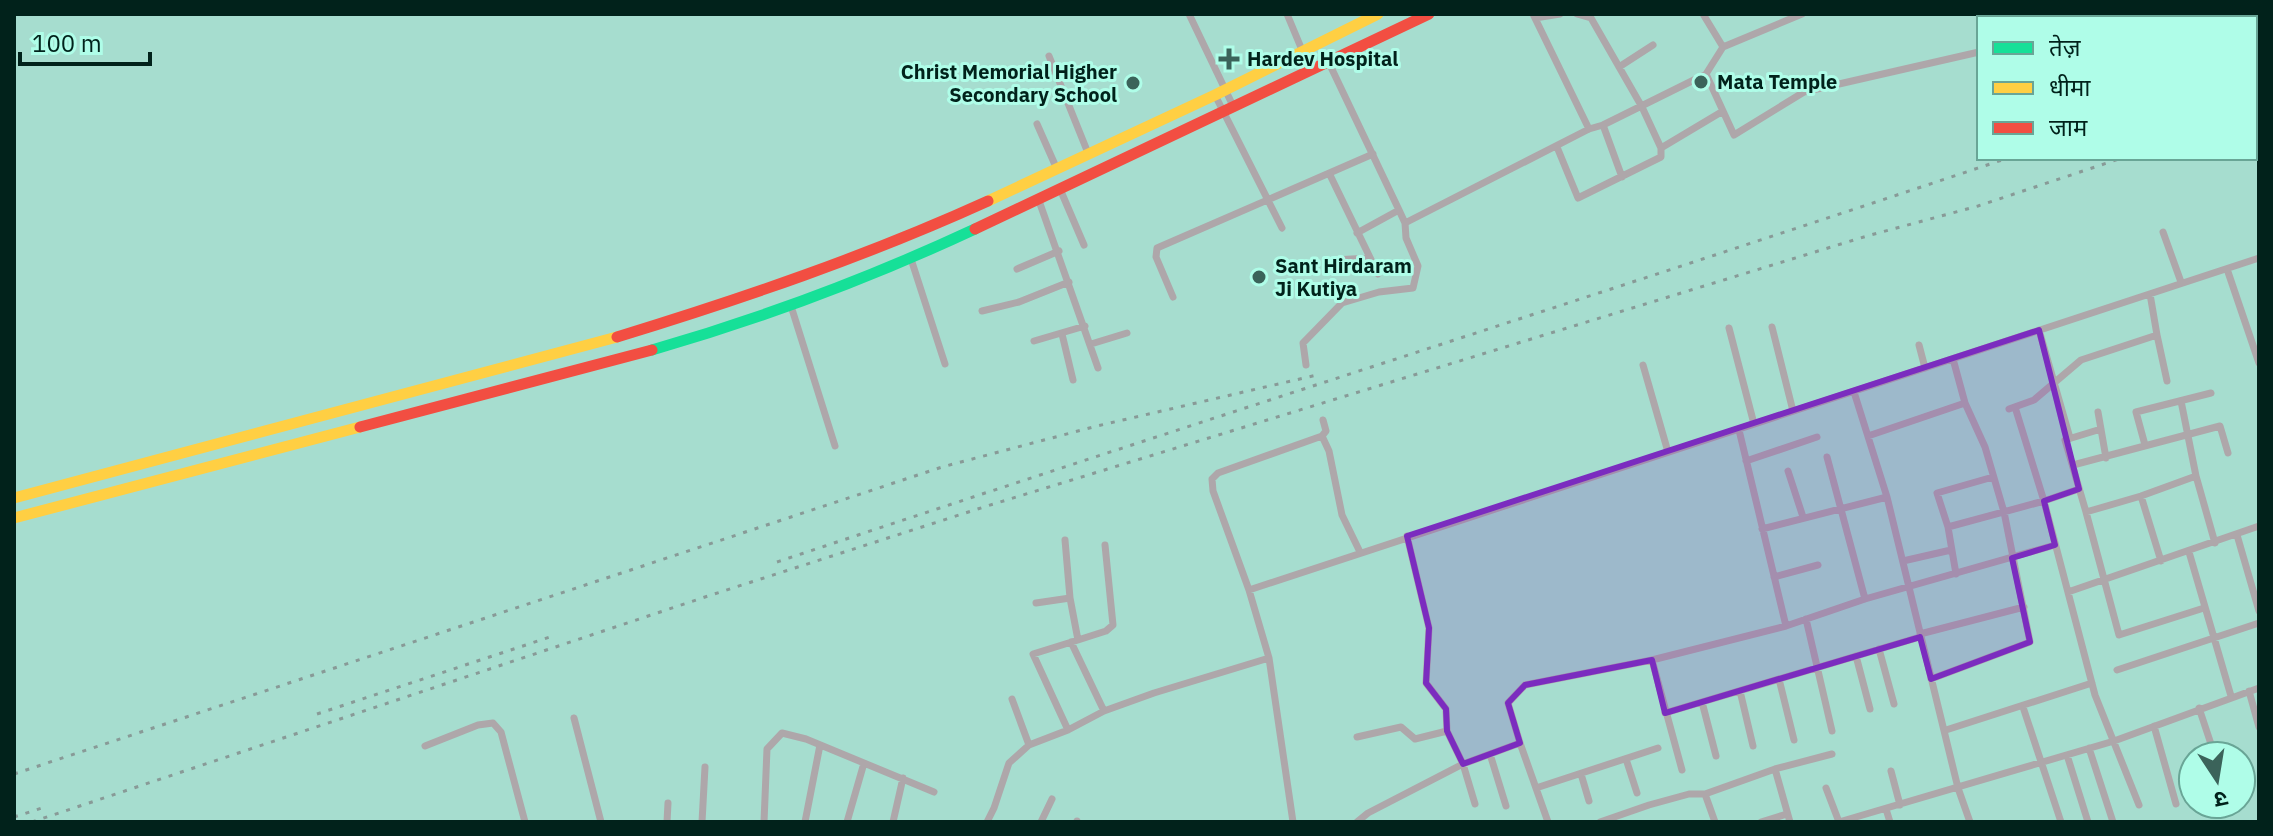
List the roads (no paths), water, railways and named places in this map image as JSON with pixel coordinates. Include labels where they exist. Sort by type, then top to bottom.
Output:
[{"type":"main road","points":[[14,498],[574,350],[748,297],[869,253],[1220,92],[1378,14]]},
{"type":"main road","points":[[14,518],[634,356],[791,306],[911,259],[1429,14]]},
{"type":"street","points":[[1189,14],[1220,92],[1282,228]]},
{"type":"street","points":[[1287,14],[1302,50]]},
{"type":"street","points":[[1560,14],[1534,16],[1589,129]]},
{"type":"street","points":[[1557,147],[1578,198],[1661,157],[1661,148],[1642,107],[1591,18],[1577,14]]},
{"type":"street","points":[[1703,14],[1723,47]]},
{"type":"street","points":[[1405,223],[1589,129],[1642,107],[1706,74],[1723,47],[1802,14]]},
{"type":"street","points":[[1619,67],[1653,45]]},
{"type":"street","points":[[1706,74],[1734,135],[1804,92],[1977,52]]},
{"type":"street","points":[[1049,56],[1088,153]]},
{"type":"street","points":[[1306,365],[1303,343],[1342,303],[1379,292],[1413,288],[1418,266],[1406,238],[1405,223],[1329,63]]},
{"type":"street","points":[[1661,148],[1723,111]]},
{"type":"street","points":[[1037,124],[1056,167]]},
{"type":"street","points":[[1603,125],[1622,177]]},
{"type":"street","points":[[1173,297],[1156,257],[1157,248],[1373,154]]},
{"type":"street","points":[[1330,175],[1378,274]]},
{"type":"street","points":[[1060,189],[1084,245]]},
{"type":"street","points":[[1038,198],[1098,368]]},
{"type":"street","points":[[1357,233],[1399,210]]},
{"type":"street","points":[[2163,232],[2181,282]]},
{"type":"street","points":[[1017,269],[1059,251]]},
{"type":"street","points":[[1334,260],[1370,258]]},
{"type":"street","points":[[1249,590],[2259,258]]},
{"type":"street","points":[[911,259],[945,364]]},
{"type":"street","points":[[2227,269],[2259,363]]},
{"type":"street","points":[[982,311],[1019,302],[1069,282]]},
{"type":"street","points":[[2150,294],[2167,381]]},
{"type":"street","points":[[791,306],[835,446]]},
{"type":"street","points":[[1034,341],[1085,326]]},
{"type":"street","points":[[1772,327],[1793,411]]},
{"type":"street","points":[[1729,328],[1754,424]]},
{"type":"street","points":[[2039,330],[2070,438]]},
{"type":"street","points":[[1091,344],[1127,333]]},
{"type":"street","points":[[1062,334],[1073,380]]},
{"type":"street","points":[[2139,805],[2092,683],[2044,501],[2012,408],[2034,400],[2081,360],[2157,335]]},
{"type":"street","points":[[1919,345],[1925,368]]},
{"type":"street","points":[[1931,679],[2030,642],[2004,512],[1985,447],[1965,403],[1953,359]]},
{"type":"street","points":[[1643,365],[1668,452]]},
{"type":"street","points":[[1854,392],[1887,497],[1958,788],[1970,822]]},
{"type":"street","points":[[2145,445],[2136,412],[2211,393]]},
{"type":"street","points":[[2181,401],[2196,476],[2215,543]]},
{"type":"street","points":[[1868,436],[1965,403]]},
{"type":"street","points":[[2098,412],[2106,458]]},
{"type":"street","points":[[1293,822],[1269,658],[1249,590],[1213,491],[1212,479],[1218,473],[1322,436],[1326,431],[1323,420]]},
{"type":"street","points":[[2073,465],[2220,426],[2228,453]]},
{"type":"street","points":[[2101,429],[2065,440],[2106,579],[2119,635],[2204,608]]},
{"type":"street","points":[[1739,430],[1786,626]]},
{"type":"street","points":[[1322,436],[1329,451],[1342,515],[1360,552]]},
{"type":"street","points":[[1746,461],[1817,437]]},
{"type":"street","points":[[1827,457],[1865,599]]},
{"type":"street","points":[[1788,471],[1803,517]]},
{"type":"street","points":[[2086,512],[2196,476]]},
{"type":"street","points":[[1956,574],[1948,527],[1937,493],[1993,477]]},
{"type":"street","points":[[1948,527],[2079,489]]},
{"type":"street","points":[[2141,496],[2161,561]]},
{"type":"street","points":[[1762,529],[1887,497]]},
{"type":"street","points":[[2068,592],[2259,526]]},
{"type":"street","points":[[2237,535],[2259,611]]},
{"type":"street","points":[[1407,536],[1429,628],[1426,683],[1446,709],[1447,731],[1463,764],[1475,804]]},
{"type":"street","points":[[1065,540],[1074,641],[1104,711]]},
{"type":"street","points":[[1068,730],[1033,654],[1106,631],[1113,625],[1105,545]]},
{"type":"street","points":[[1548,822],[1508,703],[1525,685],[1652,660],[1786,626],[1865,599],[2055,545]]},
{"type":"street","points":[[1903,561],[1951,550]]},
{"type":"street","points":[[2189,552],[2231,696]]},
{"type":"street","points":[[1774,577],[1818,565]]},
{"type":"street","points":[[1036,603],[1070,598]]},
{"type":"street","points":[[1665,713],[2024,607]]},
{"type":"street","points":[[1806,619],[1832,731]]},
{"type":"street","points":[[2117,670],[2259,623]]},
{"type":"street","points":[[1879,649],[1894,704]]},
{"type":"street","points":[[1856,656],[1870,709]]},
{"type":"street","points":[[987,822],[1009,763],[1029,745],[1068,730],[1104,711],[1269,658]]},
{"type":"street","points":[[1652,660],[1682,770]]},
{"type":"street","points":[[1779,679],[1794,740]]},
{"type":"street","points":[[1946,730],[2092,683]]},
{"type":"street","points":[[1826,788],[1839,822],[2114,741],[2259,688]]},
{"type":"street","points":[[1740,691],[1753,746]]},
{"type":"street","points":[[2249,691],[2259,727]]},
{"type":"street","points":[[1012,699],[1029,745]]},
{"type":"street","points":[[1702,702],[1716,756]]},
{"type":"street","points":[[2023,707],[2061,822]]},
{"type":"street","points":[[2199,708],[2210,740]]},
{"type":"street","points":[[574,718],[601,822]]},
{"type":"street","points":[[425,746],[478,725],[493,723],[501,732],[525,822]]},
{"type":"street","points":[[2154,726],[2176,804]]},
{"type":"street","points":[[1357,737],[1401,727],[1415,739],[1447,731]]},
{"type":"street","points":[[764,822],[767,749],[782,733],[820,745],[934,792]]},
{"type":"street","points":[[1357,822],[1368,813],[1463,764],[1520,743]]},
{"type":"street","points":[[805,822],[820,745]]},
{"type":"street","points":[[1536,788],[1658,748]]},
{"type":"street","points":[[2089,748],[2113,822]]},
{"type":"street","points":[[1490,754],[1506,806]]},
{"type":"street","points":[[1600,822],[1689,794],[1705,794],[1775,769],[1832,754]]},
{"type":"street","points":[[2067,755],[2088,822]]},
{"type":"street","points":[[1626,759],[1637,793]]},
{"type":"street","points":[[847,822],[864,763]]},
{"type":"street","points":[[702,822],[705,767]]},
{"type":"street","points":[[1761,822],[1788,818],[1775,769]]},
{"type":"street","points":[[1891,771],[1900,805]]},
{"type":"street","points":[[1581,774],[1589,801]]},
{"type":"street","points":[[893,822],[903,778]]},
{"type":"street","points":[[1705,794],[1715,822]]},
{"type":"street","points":[[1041,822],[1052,799]]},
{"type":"street","points":[[667,822],[668,803]]},
{"type":"street","points":[[1886,809],[1890,822]]},
{"type":"street","points":[[1368,813],[1371,822]]},
{"type":"railway","points":[[777,562],[2002,160]]},
{"type":"railway","points":[[32,822],[987,506],[1867,236],[1978,206],[2116,160]]},
{"type":"railway","points":[[14,774],[942,467],[1097,426],[1317,375]]},
{"type":"railway","points":[[317,714],[553,636]]},
{"type":"railway","points":[[14,817],[45,807]]},
{"type":"place","name":"Hardev Hospital","points":[[1229,59]]},
{"type":"place","name":"Mata Temple","points":[[1701,82]]},
{"type":"place","name":"Christ Memorial Higher Secondary School","points":[[1133,83]]},
{"type":"place","name":"Sant Hirdaram Ji Kutiya","points":[[1259,277]]}]
